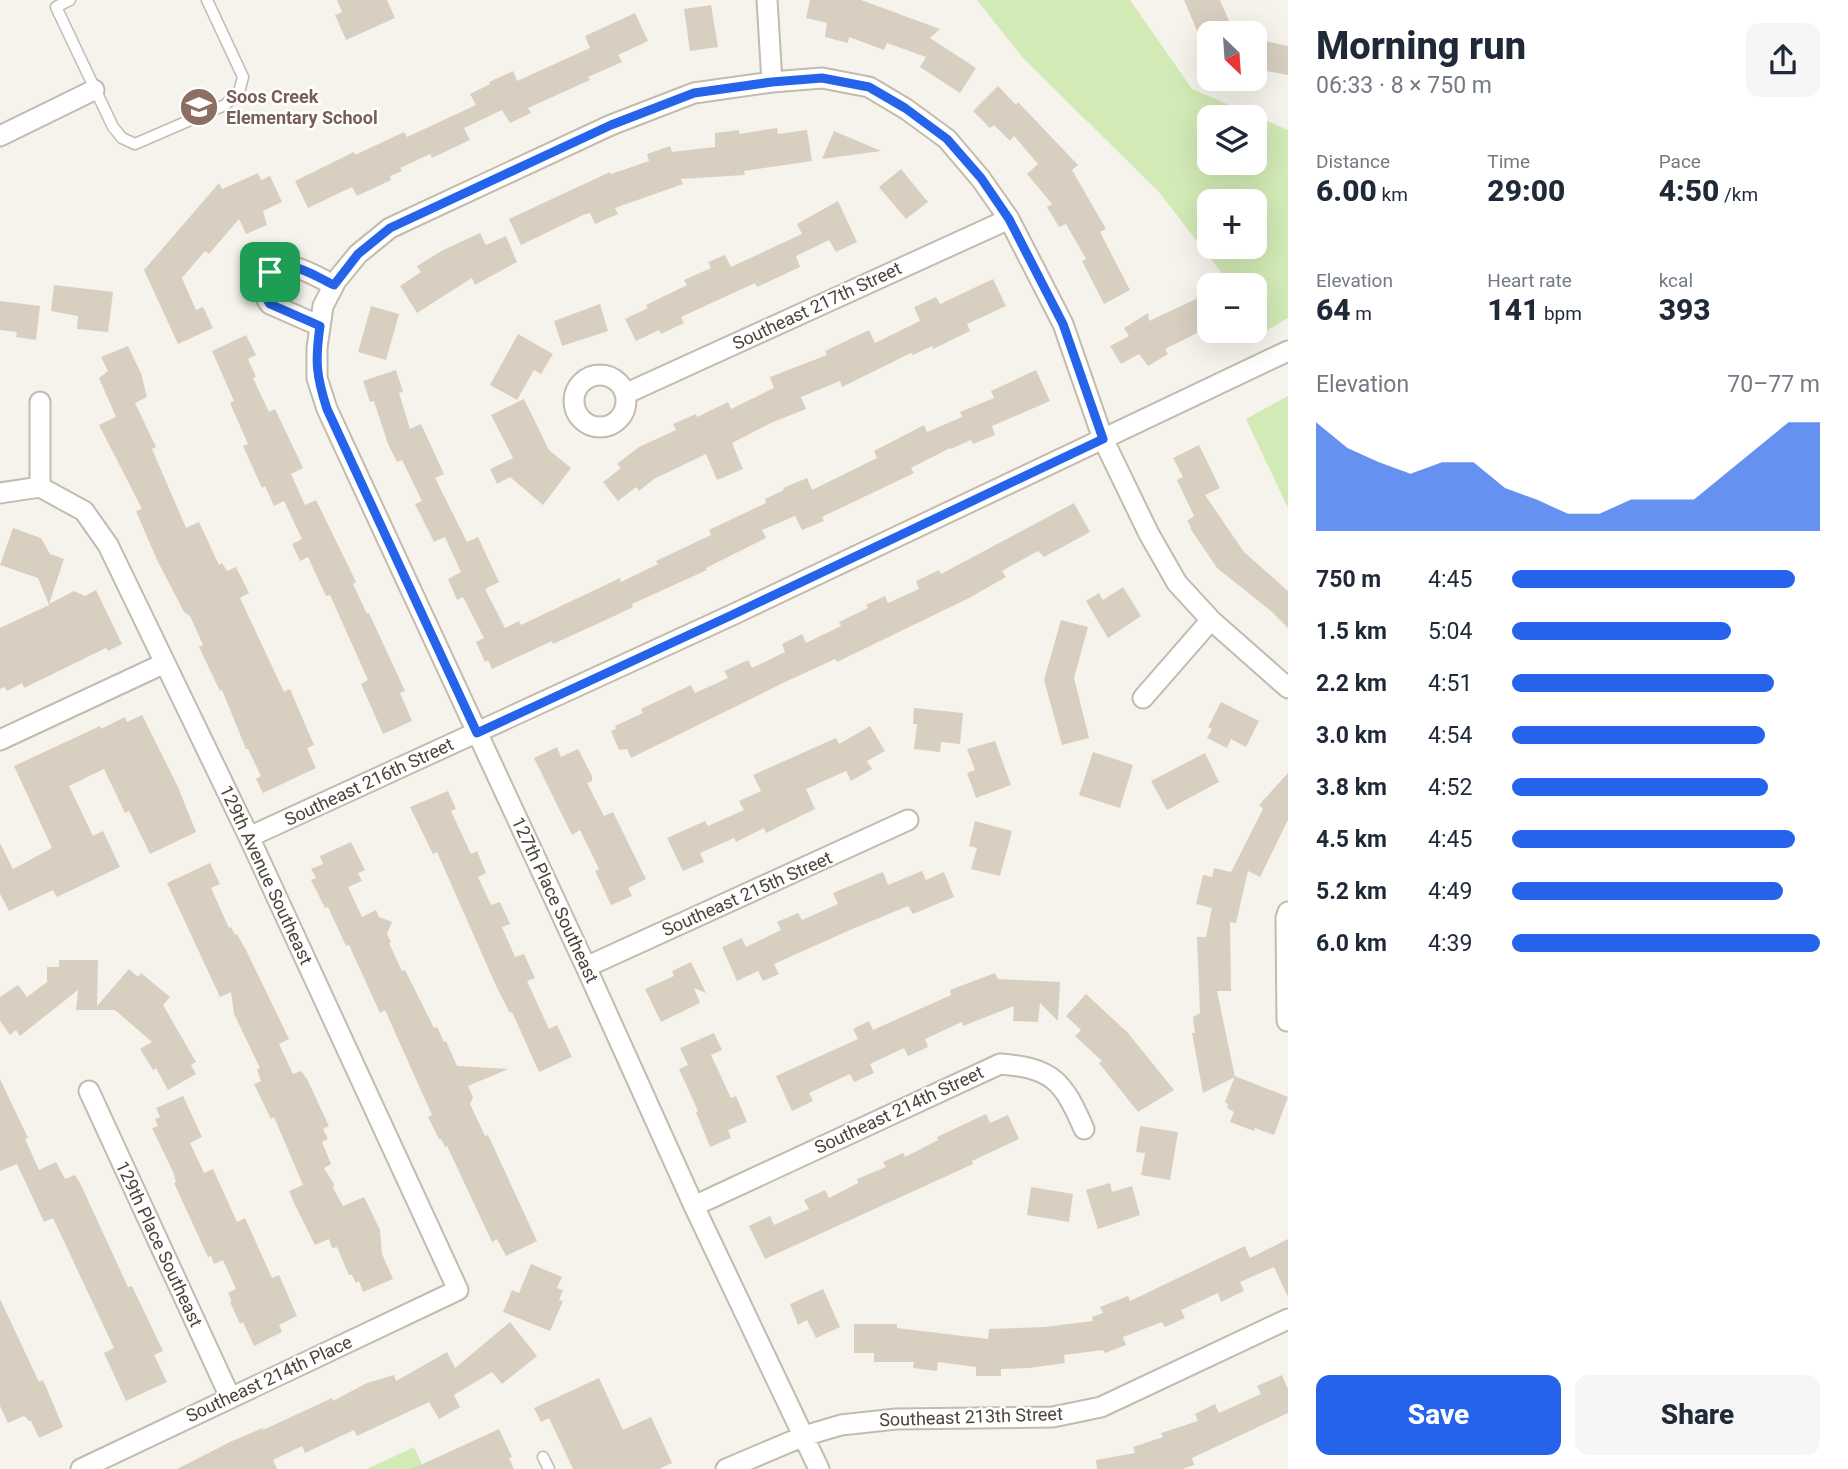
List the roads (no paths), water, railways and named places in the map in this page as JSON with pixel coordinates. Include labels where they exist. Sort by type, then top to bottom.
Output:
[{"type":"street","points":[[767,0],[772,82]]},
{"type":"street","name":"127th Place Southeast","points":[[819,1469],[694,1206],[327,409],[317,378],[317,348],[323,306],[334,285],[358,254],[390,228],[611,125],[694,93],[822,78],[869,87],[905,108],[947,139],[981,178],[1009,219],[1063,324],[1103,439],[1149,534],[1177,583],[1211,620],[1288,688]]},
{"type":"street","points":[[0,136],[94,90]]},
{"type":"street","name":"Southeast 217th Street","points":[[625,394],[1009,219]]},
{"type":"street","points":[[320,326],[270,304],[263,288],[265,280],[277,267],[285,265],[294,266],[334,285]]},
{"type":"street","name":"Southeast 216th Street","points":[[249,837],[732,615],[1288,351]]},
{"type":"street","points":[[0,493],[40,487],[40,402]]},
{"type":"street","name":"129th Avenue Southeast","points":[[40,487],[83,511],[108,545],[249,837],[457,1290]]},
{"type":"street","points":[[1143,698],[1211,620]]},
{"type":"street","points":[[0,740],[165,663]]},
{"type":"street","name":"Southeast 215th Street","points":[[586,967],[908,820]]},
{"type":"street","points":[[1287,1021],[1288,912]]},
{"type":"street","name":"Southeast 214th Street","points":[[694,1206],[1000,1064],[1027,1066],[1048,1074],[1070,1098],[1084,1129]]},
{"type":"street","name":"129th Place Southeast","points":[[89,1091],[230,1396]]},
{"type":"street","name":"Southeast 214th Place","points":[[80,1469],[457,1290]]},
{"type":"street","name":"Southeast 213th Street","points":[[726,1469],[804,1436],[841,1425],[896,1419],[1053,1417],[1101,1407],[1288,1320]]},
{"type":"lane","points":[[71,0],[52,3],[113,127],[122,138],[135,144],[225,105],[239,92],[243,77],[207,0]]},
{"type":"lane","points":[[543,1457],[549,1469]]},
{"type":"place","name":"Soos Creek Elementary School","points":[[199,107]]}]
